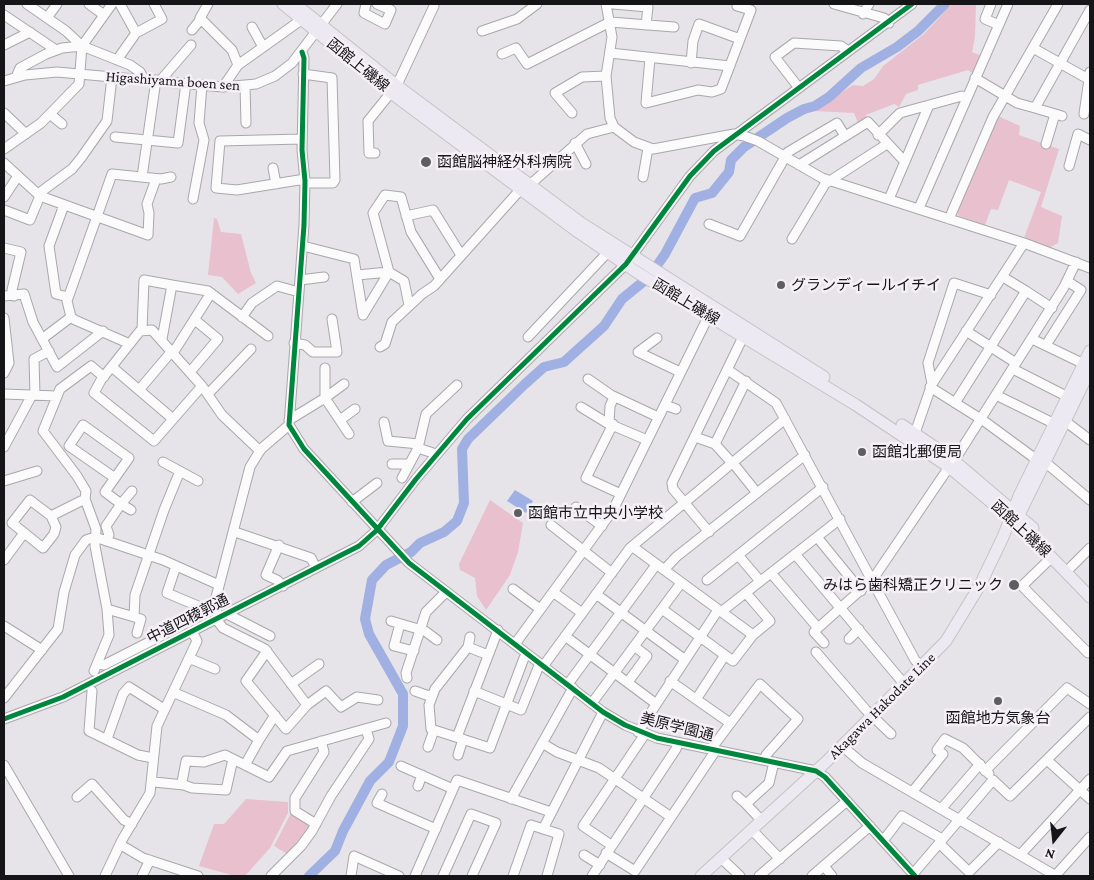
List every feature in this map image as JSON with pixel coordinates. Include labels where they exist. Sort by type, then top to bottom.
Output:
[{"type":"main road","name":"函館上磯線","points":[[283,4],[301,20],[318,28]]},
{"type":"main road","name":"函館上磯線","points":[[294,4],[318,28],[393,88],[608,252],[629,261]]},
{"type":"main road","name":"函館上磯線","points":[[524,187],[641,269],[915,433],[1071,566],[1090,586]]},
{"type":"main road","name":"函館上磯線","points":[[710,312],[743,337],[952,464]]},
{"type":"main road","name":"Akagawa Hakodate Line","points":[[701,876],[873,717],[946,641],[965,612],[1060,423],[1083,386],[1090,351]]},
{"type":"main road","name":"Akagawa Hakodate Line","points":[[1060,423],[1068,397],[1083,386]]},
{"type":"main road","name":"函館上磯線","points":[[1013,518],[1090,597]]},
{"type":"street","points":[[27,4],[82,46],[117,60],[140,72],[144,80]]},
{"type":"street","points":[[47,18],[57,4]]},
{"type":"street","points":[[90,4],[104,14]]},
{"type":"street","points":[[4,149],[50,114],[79,84],[82,46],[112,4]]},
{"type":"street","points":[[120,4],[136,33]]},
{"type":"street","points":[[117,60],[136,33],[162,18],[154,4]]},
{"type":"street","points":[[192,30],[201,19],[208,4]]},
{"type":"street","name":"Higashiyama boen sen","points":[[8,77],[50,72],[223,87],[245,86],[263,82],[288,67],[302,52],[337,4]]},
{"type":"street","points":[[366,4],[364,13],[385,24],[391,10],[377,4]]},
{"type":"street","points":[[482,31],[517,19],[537,4]]},
{"type":"street","points":[[606,4],[612,37],[606,76],[606,98],[614,127],[634,142],[648,148],[668,147],[734,134],[744,136],[768,146],[828,180],[920,208],[1024,243],[1090,268]]},
{"type":"street","points":[[613,4],[648,7],[646,25]]},
{"type":"street","points":[[650,58],[646,103],[698,90],[712,92],[721,89],[751,10],[737,6],[738,4]]},
{"type":"street","points":[[834,4],[863,14],[884,18],[889,23]]},
{"type":"street","points":[[863,14],[869,4]]},
{"type":"street","name":"中道四稜郭通","points":[[4,719],[63,697],[192,631],[217,614],[282,586],[359,546],[377,530],[436,454],[485,400],[629,261],[690,176],[714,150],[889,23],[912,4]]},
{"type":"street","points":[[991,4],[985,18],[999,25]]},
{"type":"street","points":[[920,208],[1008,4]]},
{"type":"street","points":[[950,219],[993,117],[1058,4]]},
{"type":"street","points":[[375,153],[369,153],[368,121],[393,88],[434,6]]},
{"type":"street","points":[[1035,108],[1090,10]]},
{"type":"street","points":[[4,15],[56,50]]},
{"type":"street","points":[[201,19],[232,50],[238,65]]},
{"type":"street","points":[[223,87],[238,65],[301,20]]},
{"type":"street","points":[[502,54],[516,48],[527,64],[610,22],[674,27]]},
{"type":"street","points":[[691,63],[692,41],[699,24],[740,39]]},
{"type":"street","points":[[252,27],[263,47]]},
{"type":"street","points":[[4,45],[30,32]]},
{"type":"street","points":[[799,88],[775,57],[794,43],[841,46],[848,51]]},
{"type":"street","points":[[142,177],[158,80],[191,45]]},
{"type":"street","points":[[8,77],[20,68],[56,50],[82,46]]},
{"type":"street","points":[[1033,48],[1090,77],[1088,103],[1084,114]]},
{"type":"street","points":[[289,422],[300,280],[305,181],[302,139],[304,58],[302,52]]},
{"type":"street","points":[[610,53],[730,66]]},
{"type":"street","points":[[302,139],[220,141],[216,188],[231,191],[305,181],[333,183],[335,180],[332,78],[303,74]]},
{"type":"street","points":[[572,112],[555,93],[582,77],[606,76]]},
{"type":"street","points":[[4,210],[30,220],[42,191],[72,169],[107,121],[112,77]]},
{"type":"street","points":[[976,78],[1017,103],[1058,115],[1046,144]]},
{"type":"street","points":[[115,138],[178,143],[186,83]]},
{"type":"street","points":[[194,199],[204,140],[199,123],[202,85]]},
{"type":"street","points":[[245,86],[246,123]]},
{"type":"street","points":[[878,135],[900,113],[962,96],[967,98]]},
{"type":"street","points":[[889,199],[929,105]]},
{"type":"street","points":[[4,113],[26,134]]},
{"type":"street","points":[[50,114],[62,124]]},
{"type":"street","points":[[799,165],[868,122],[904,162]]},
{"type":"street","points":[[710,224],[740,236],[785,156],[837,123],[845,136]]},
{"type":"street","points":[[380,347],[385,344],[392,322],[440,279],[524,187],[533,182],[587,134],[614,127]]},
{"type":"street","points":[[1070,166],[1078,134],[1090,140]]},
{"type":"street","points":[[575,143],[586,164]]},
{"type":"street","points":[[792,239],[828,180],[887,144]]},
{"type":"street","points":[[643,177],[648,148]]},
{"type":"street","points":[[4,163],[40,196],[148,235],[149,213],[147,204],[156,179]]},
{"type":"street","points":[[273,168],[276,184]]},
{"type":"street","points":[[71,317],[67,301],[112,174],[156,179],[171,177]]},
{"type":"street","points":[[4,197],[18,176]]},
{"type":"street","points":[[302,246],[354,259],[363,315],[389,272],[373,213],[385,195],[401,197],[410,232],[440,279]]},
{"type":"street","points":[[64,205],[49,246],[56,294],[68,298]]},
{"type":"street","points":[[406,216],[433,210],[462,255]]},
{"type":"street","points":[[915,433],[931,385],[1024,243]]},
{"type":"street","points":[[4,248],[20,252],[12,290],[14,296]]},
{"type":"street","points":[[528,336],[608,252]]},
{"type":"street","points":[[813,632],[873,579],[981,419],[1052,308],[1076,262]]},
{"type":"street","points":[[357,275],[389,272],[404,281],[409,306]]},
{"type":"street","points":[[300,280],[324,277]]},
{"type":"street","points":[[1003,277],[1052,308]]},
{"type":"street","points":[[202,386],[154,441],[94,393],[104,377],[142,330],[144,280],[212,293],[268,336]]},
{"type":"street","points":[[1046,345],[1081,290],[1067,281]]},
{"type":"street","points":[[991,295],[954,283],[928,363],[931,385],[1041,461],[1090,500]]},
{"type":"street","points":[[162,339],[172,285]]},
{"type":"street","points":[[242,317],[252,303],[277,286],[299,292]]},
{"type":"street","points":[[955,403],[1026,291]]},
{"type":"street","points":[[139,390],[173,352],[212,293]]},
{"type":"street","points":[[4,296],[24,294],[33,322],[57,367],[103,331]]},
{"type":"street","points":[[515,644],[602,526],[621,494],[710,312]]},
{"type":"street","points":[[42,340],[71,317]]},
{"type":"street","points":[[71,317],[130,344]]},
{"type":"street","points":[[4,318],[9,363],[4,373]]},
{"type":"street","points":[[294,343],[306,345],[313,352],[336,352],[332,319]]},
{"type":"street","points":[[190,372],[218,339],[195,320]]},
{"type":"street","points":[[142,330],[155,331],[202,386],[222,416],[260,451]]},
{"type":"street","points":[[966,331],[991,347],[1014,366],[1068,397]]},
{"type":"street","points":[[708,532],[673,489],[672,483],[743,337]]},
{"type":"street","points":[[657,338],[638,352],[680,372]]},
{"type":"street","points":[[1032,338],[1087,367]]},
{"type":"street","points":[[208,394],[251,349]]},
{"type":"street","points":[[4,447],[34,395],[34,359],[49,351]]},
{"type":"street","points":[[104,377],[90,366],[60,389],[43,431],[86,491],[85,499],[96,529],[95,537],[107,609],[108,635],[95,667],[104,665],[217,614]]},
{"type":"street","points":[[112,367],[173,419]]},
{"type":"street","points":[[325,368],[326,398],[349,434]]},
{"type":"street","points":[[728,370],[776,403],[873,579],[915,660],[922,667]]},
{"type":"street","points":[[588,378],[614,397],[658,417]]},
{"type":"street","points":[[715,444],[746,381]]},
{"type":"street","points":[[307,705],[267,651],[223,628],[217,614],[219,585],[250,468],[260,451],[289,422],[344,384]]},
{"type":"street","points":[[402,478],[418,446],[426,414],[457,385]]},
{"type":"street","points":[[4,394],[57,396]]},
{"type":"street","points":[[996,395],[1060,423],[1090,440]]},
{"type":"street","points":[[614,397],[610,406],[611,424],[586,478],[621,494]]},
{"type":"street","points":[[664,405],[676,409]]},
{"type":"street","points":[[582,407],[611,424],[647,440]]},
{"type":"street","points":[[340,420],[355,409]]},
{"type":"street","points":[[474,691],[521,710],[541,667],[633,547],[785,419]]},
{"type":"street","name":"美原学園通","points":[[289,422],[304,449],[392,548],[446,592],[498,630],[541,667],[571,686],[603,712],[641,733],[678,743],[816,771],[825,777],[914,875]]},
{"type":"street","points":[[384,422],[388,441],[418,446],[436,454]]},
{"type":"street","points":[[114,478],[69,446],[83,425],[129,458],[105,492],[130,510]]},
{"type":"street","points":[[695,437],[715,444],[757,493]]},
{"type":"street","points":[[511,799],[571,686],[590,654],[622,612],[660,568],[805,455]]},
{"type":"street","points":[[163,462],[198,481]]},
{"type":"street","points":[[392,464],[408,464]]},
{"type":"street","points":[[4,481],[37,471]]},
{"type":"street","points":[[134,617],[135,596],[180,471]]},
{"type":"street","points":[[352,502],[377,483]]},
{"type":"street","points":[[707,580],[822,487]]},
{"type":"street","points":[[106,541],[108,534],[106,526],[132,491]]},
{"type":"street","points":[[51,516],[85,499]]},
{"type":"street","points":[[30,500],[51,516],[56,527],[54,534],[43,548],[12,523],[30,500]]},
{"type":"street","points":[[576,507],[602,526]]},
{"type":"street","points":[[746,804],[769,783],[770,761],[766,755],[798,719],[760,684],[730,723],[635,871],[583,826],[615,779],[641,733],[655,702],[700,636],[720,611],[746,593],[840,519]]},
{"type":"street","points":[[551,525],[612,573]]},
{"type":"street","points":[[235,532],[279,545],[311,558],[316,568]]},
{"type":"street","points":[[4,560],[24,533]]},
{"type":"street","points":[[5,695],[58,629],[64,592],[74,555],[86,540],[95,537],[176,566],[219,585]]},
{"type":"street","points":[[817,537],[861,591]]},
{"type":"street","points":[[279,545],[266,575],[276,580],[282,586]]},
{"type":"street","points":[[633,547],[753,635]]},
{"type":"street","points":[[1071,566],[1090,548]]},
{"type":"street","points":[[795,554],[905,685]]},
{"type":"street","points":[[738,555],[760,581]]},
{"type":"street","points":[[1052,557],[1022,586],[1088,653],[1090,651]]},
{"type":"street","points":[[176,566],[167,593],[270,636]]},
{"type":"street","points":[[771,573],[813,632],[824,643]]},
{"type":"street","points":[[592,703],[680,583]]},
{"type":"street","points":[[513,589],[540,609]]},
{"type":"street","points":[[407,678],[406,673],[426,612],[446,592]]},
{"type":"street","points":[[553,592],[582,613]]},
{"type":"street","points":[[662,609],[733,662],[753,635],[770,621],[746,593]]},
{"type":"street","points":[[596,594],[684,659]]},
{"type":"street","points":[[107,609],[141,619],[137,633]]},
{"type":"street","points":[[414,651],[394,646],[396,623],[421,630],[437,640]]},
{"type":"street","points":[[4,626],[42,650]]},
{"type":"street","points":[[849,639],[859,629]]},
{"type":"street","points":[[458,755],[460,738],[474,691],[498,630]]},
{"type":"street","points":[[105,876],[150,793],[157,726],[197,641],[192,631]]},
{"type":"street","points":[[565,636],[655,702]]},
{"type":"street","points":[[470,637],[468,647],[436,689],[429,705],[431,729],[490,748],[524,658]]},
{"type":"street","points":[[628,682],[647,656],[634,646]]},
{"type":"street","points":[[468,647],[488,655]]},
{"type":"street","points":[[267,651],[246,680],[286,729],[307,705],[326,690],[341,706],[357,697],[378,700]]},
{"type":"street","points":[[816,652],[873,717],[891,734]]},
{"type":"street","points":[[697,698],[725,655]]},
{"type":"street","points":[[191,659],[214,669]]},
{"type":"street","points":[[291,684],[319,664]]},
{"type":"street","points":[[670,680],[730,723]]},
{"type":"street","points":[[108,736],[123,694],[128,687],[164,709]]},
{"type":"street","points":[[942,808],[982,767],[1067,688],[1090,704]]},
{"type":"street","points":[[92,691],[89,730],[138,755],[153,758]]},
{"type":"street","points":[[415,691],[432,698]]},
{"type":"street","points":[[175,693],[226,715],[259,740]]},
{"type":"street","points":[[542,829],[603,712]]},
{"type":"street","points":[[245,765],[274,715]]},
{"type":"street","points":[[913,791],[943,754],[937,750],[945,739],[956,742],[1010,796],[1090,717]]},
{"type":"street","points":[[184,785],[182,782],[186,761],[204,762],[224,755],[269,778],[287,751],[386,723]]},
{"type":"street","points":[[271,876],[301,846],[316,824],[331,796],[370,739],[366,729]]},
{"type":"street","points":[[428,747],[434,730]]},
{"type":"street","points":[[316,824],[295,811],[295,798],[324,752],[321,742]]},
{"type":"street","points":[[542,743],[599,768],[671,817]]},
{"type":"street","points":[[592,876],[676,749],[678,743]]},
{"type":"street","points":[[842,746],[862,763],[913,791],[1055,876],[1090,837]]},
{"type":"street","points":[[154,782],[226,790],[233,759]]},
{"type":"street","points":[[1047,760],[1090,799]]},
{"type":"street","points":[[4,765],[69,876]]},
{"type":"street","points":[[401,766],[453,789]]},
{"type":"street","points":[[418,786],[422,776]]},
{"type":"street","points":[[1020,855],[1090,779]]},
{"type":"street","points":[[415,876],[457,780],[551,812]]},
{"type":"street","points":[[914,875],[993,780]]},
{"type":"street","points":[[77,797],[92,784],[124,820],[132,824]]},
{"type":"street","points":[[382,794],[377,804],[436,829]]},
{"type":"street","points":[[737,796],[762,821]]},
{"type":"street","points":[[760,876],[847,801]]},
{"type":"street","points":[[443,876],[472,814],[496,823],[472,876]]},
{"type":"street","points":[[883,841],[902,816],[941,841],[969,872],[999,842]]},
{"type":"street","points":[[513,876],[531,825],[559,834],[547,876]]},
{"type":"street","points":[[812,876],[870,826]]},
{"type":"street","points":[[752,830],[780,859]]},
{"type":"street","points":[[121,845],[150,860],[198,876]]},
{"type":"street","points":[[584,855],[600,864]]},
{"type":"street","points":[[351,876],[354,856],[399,876]]},
{"type":"street","points":[[721,858],[740,876]]},
{"type":"street","points":[[142,876],[150,860]]},
{"type":"street","points":[[824,866],[832,876]]},
{"type":"shaded area","points":[[952,4],[976,4],[975,37],[972,52],[982,56],[973,74],[968,70],[918,85],[918,90],[906,94],[899,107],[894,104],[866,115],[867,120],[858,123],[854,113],[813,111],[853,85],[863,86],[874,79],[883,66],[924,34]]},
{"type":"shaded area","points":[[998,116],[1020,126],[1019,135],[1059,149],[1041,207],[1062,216],[1058,243],[1049,248],[1024,238],[1041,192],[1009,180],[998,210],[991,209],[985,225],[959,216],[957,213]]},
{"type":"shaded area","points":[[214,218],[217,219],[221,232],[241,234],[251,273],[256,283],[238,294],[222,277],[208,275]]},
{"type":"shaded area","points":[[490,500],[523,523],[518,552],[510,575],[486,610],[477,596],[475,578],[460,570],[459,564]]},
{"type":"shaded area","points":[[246,799],[288,802],[288,813],[270,848],[245,876],[235,876],[199,866],[214,824],[224,824]]},
{"type":"shaded area","points":[[291,813],[310,827],[287,854],[274,846]]},
{"type":"water","points":[[515,490],[533,501],[526,513],[507,501]]},
{"type":"waterway","points":[[309,876],[335,851],[343,831],[370,781],[389,762],[403,726],[403,694],[369,634],[365,619],[372,580],[386,565],[411,552],[420,543],[444,532],[457,521],[464,503],[462,449],[468,439],[544,367],[564,362],[604,326],[622,299],[649,277],[665,254],[695,198],[712,193],[729,172],[731,160],[744,147],[787,118],[804,109],[815,106],[829,97],[861,68],[897,47],[918,31],[945,4]]},
{"type":"cycle path","points":[[4,719],[63,697],[359,546],[377,530],[416,479],[467,419],[626,264],[690,176],[714,151],[912,4]]},
{"type":"cycle path","points":[[302,52],[304,58],[302,150],[305,181],[304,225],[289,425],[304,449],[409,563],[603,712],[625,725],[657,738],[816,771],[825,777],[915,876]]},
{"type":"place","name":"函館脳神経外科病院","points":[[426,162]]},
{"type":"place","name":"グランディールイチイ","points":[[781,285]]},
{"type":"place","name":"函館北郵便局","points":[[862,452]]},
{"type":"place","name":"函館市立中央小学校","points":[[518,513]]},
{"type":"place","name":"みはら歯科矯正クリニック","points":[[1014,585]]},
{"type":"place","name":"函館地方気象台","points":[[998,701]]}]
